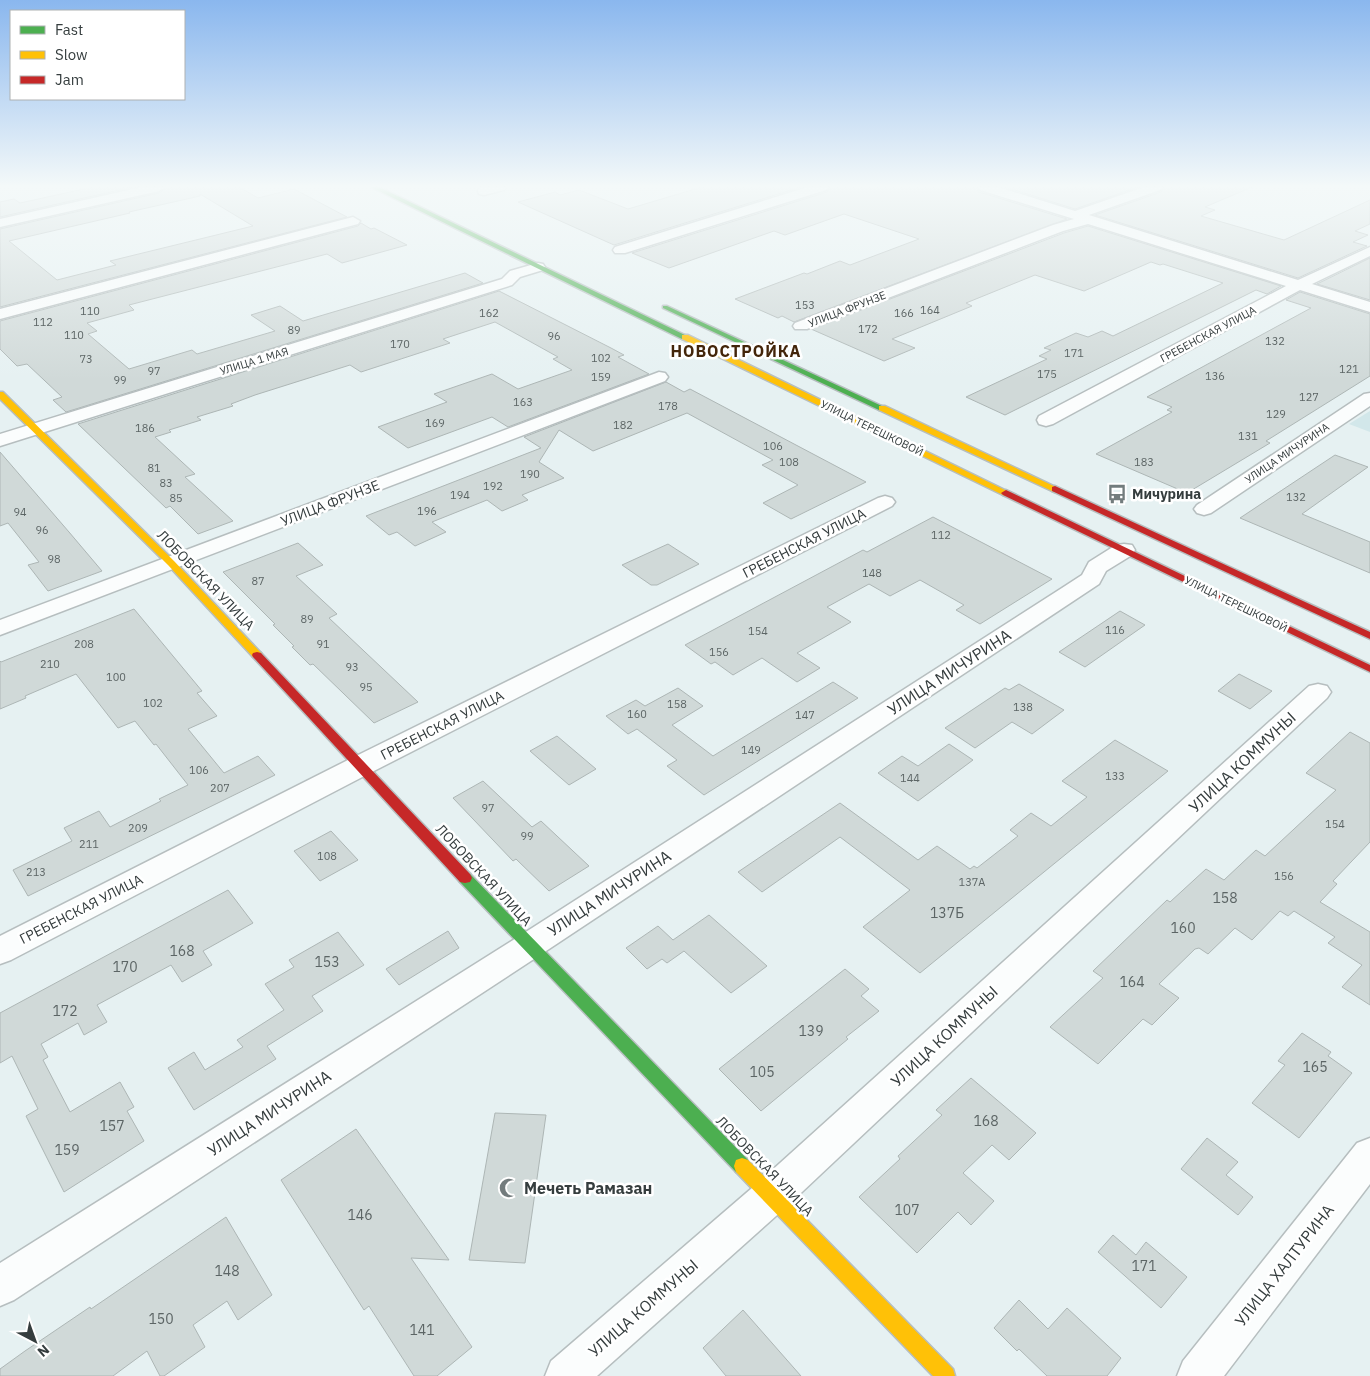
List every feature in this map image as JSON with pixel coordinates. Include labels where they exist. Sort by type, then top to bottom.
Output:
[{"type":"main road","name":"УЛИЦА ТЕРЕШКОВОЙ","points":[[507,251],[1370,669]]},
{"type":"main road","name":"УЛИЦА ТЕРЕШКОВОЙ","points":[[652,301],[1370,636]]},
{"type":"main road","name":"ЛОБОВСКАЯ УЛИЦА","points":[[0,394],[171,564],[529,946],[946,1376]]},
{"type":"street","points":[[0,314],[238,251]]},
{"type":"street","name":"УЛИЦА ФРУНЗЕ","points":[[801,326],[997,251]]},
{"type":"street","points":[[1192,251],[1370,307]]},
{"type":"street","name":"ГРЕБЕНСКАЯ УЛИЦА","points":[[1046,420],[1299,285],[1370,251]]},
{"type":"street","name":"УЛИЦА 1 МАЯ","points":[[0,440],[507,282],[515,274],[538,266]]},
{"type":"street","name":"УЛИЦА ФРУНЗЕ","points":[[0,628],[659,377]]},
{"type":"street","name":"УЛИЦА МИЧУРИНА","points":[[1204,509],[1370,398]]},
{"type":"street","name":"ГРЕБЕНСКАЯ УЛИЦА","points":[[0,951],[360,766],[885,502]]},
{"type":"street","name":"УЛИЦА МИЧУРИНА","points":[[0,1286],[529,946],[1091,579],[1097,567],[1124,550]]},
{"type":"street","name":"УЛИЦА КОММУНЫ","points":[[566,1376],[772,1195],[1318,692]]},
{"type":"street","name":"УЛИЦА ХАЛТУРИНА","points":[[1198,1376],[1370,1155]]},
{"type":"shaded area","points":[[1370,411],[1370,432],[1349,424]]},
{"type":"building","points":[[0,251],[22,251],[57,280],[116,265],[110,261],[150,251],[215,251],[0,307]]},
{"type":"building","points":[[263,251],[385,251],[342,263],[327,254],[129,305],[134,310],[87,323],[97,331],[88,334],[129,369],[192,350],[197,354],[275,331],[251,315],[280,306],[303,321],[465,273],[483,283],[66,412],[53,400],[62,397],[27,364],[17,366],[0,349],[0,321]]},
{"type":"building","points":[[638,251],[717,251],[669,268],[632,253]]},
{"type":"building","points":[[887,251],[982,251],[794,322],[782,316],[778,318],[735,299],[840,261],[850,265]]},
{"type":"building","points":[[1016,251],[1169,251],[1281,286],[1267,294],[1256,290],[1005,415],[966,397],[1047,359],[1039,356],[1051,350],[1044,348],[1076,333],[1088,337],[1102,331],[1113,336],[1223,283],[1151,262],[1084,291],[1035,275],[966,303],[972,306],[892,339],[915,348],[884,361],[811,329]]},
{"type":"building","points":[[1212,251],[1356,251],[1298,278]]},
{"type":"building","points":[[1370,258],[1370,300],[1317,284]]},
{"type":"building","points":[[499,291],[624,355],[618,357],[649,374],[508,427],[492,417],[408,448],[378,427],[447,402],[434,394],[492,374],[518,389],[572,370],[553,359],[558,357],[495,322],[443,339],[450,343],[361,372],[350,365],[255,395],[231,404],[233,406],[197,417],[201,420],[169,430],[171,432],[155,437],[195,474],[185,477],[233,521],[198,534],[170,506],[166,508],[78,424]]},
{"type":"building","points":[[1300,292],[1370,314],[1370,376],[1266,441],[1270,443],[1187,493],[1096,454],[1172,412],[1167,410],[1172,407],[1147,397],[1311,308],[1286,300]]},
{"type":"building","points":[[666,382],[684,392],[690,389],[866,482],[791,519],[763,503],[798,485],[762,465],[773,460],[687,413],[593,451],[559,430],[539,462],[564,478],[522,495],[528,500],[502,511],[487,500],[432,522],[446,532],[415,546],[397,532],[389,535],[366,516],[541,448],[524,437]]},
{"type":"building","points":[[0,452],[102,571],[48,591],[28,565],[39,562],[8,523],[0,526]]},
{"type":"building","points":[[1335,455],[1368,467],[1302,514],[1370,542],[1370,573],[1240,518]]},
{"type":"building","points":[[933,517],[1052,579],[980,624],[956,610],[964,605],[920,580],[890,596],[869,584],[827,607],[851,622],[797,653],[820,668],[797,682],[762,658],[733,675],[715,662],[711,664],[685,645],[863,550],[867,552]]},
{"type":"building","points":[[298,543],[323,565],[296,576],[337,614],[329,618],[418,702],[374,723],[313,664],[310,665],[292,647],[294,646],[273,625],[275,624],[223,572]]},
{"type":"building","points":[[668,544],[699,564],[657,585],[651,585],[622,565]]},
{"type":"building","points":[[134,609],[202,691],[197,693],[217,716],[188,729],[224,773],[258,756],[275,775],[28,896],[13,870],[72,841],[64,828],[99,811],[110,827],[188,785],[156,744],[154,745],[135,721],[118,728],[76,674],[0,709],[0,661]]},
{"type":"building","points":[[1120,611],[1145,625],[1085,667],[1059,652]]},
{"type":"building","points":[[1239,674],[1272,691],[1250,709],[1218,691]]},
{"type":"building","points":[[833,682],[858,698],[704,795],[667,766],[677,760],[637,729],[628,734],[606,716],[636,700],[645,706],[678,688],[703,706],[672,725],[713,756]]},
{"type":"building","points":[[1019,684],[1064,710],[1032,734],[1012,722],[975,748],[945,728],[1005,688],[1009,690]]},
{"type":"building","points":[[1350,732],[1370,743],[1370,842],[1333,881],[1337,884],[1320,902],[1370,932],[1370,1005],[1342,987],[1362,965],[1328,943],[1335,937],[1294,911],[1288,916],[1280,911],[1252,940],[1235,928],[1208,954],[1199,948],[1195,949],[1159,984],[1179,998],[1152,1025],[1143,1019],[1098,1064],[1050,1027],[1103,978],[1093,971],[1167,900],[1170,902],[1206,869],[1224,880],[1256,850],[1265,856],[1336,790],[1306,773]]},
{"type":"building","points":[[557,736],[596,769],[569,785],[530,751]]},
{"type":"building","points":[[1115,740],[1168,771],[920,973],[863,927],[910,890],[840,837],[762,892],[738,872],[840,803],[918,860],[937,846],[970,869],[974,866],[977,868],[1018,836],[1010,830],[1031,813],[1051,826],[1087,797],[1062,781]]},
{"type":"building","points":[[949,744],[973,760],[918,801],[878,773],[902,756],[918,766]]},
{"type":"building","points":[[483,781],[532,827],[541,821],[589,866],[549,891],[516,859],[513,861],[453,798]]},
{"type":"building","points":[[331,831],[358,860],[320,881],[294,851]]},
{"type":"building","points":[[228,890],[253,923],[203,951],[212,965],[182,982],[171,965],[97,1005],[107,1022],[84,1035],[78,1023],[41,1044],[48,1057],[43,1060],[70,1112],[120,1082],[134,1107],[127,1111],[144,1141],[64,1192],[26,1116],[38,1109],[12,1056],[0,1063],[0,1013]]},
{"type":"building","points":[[709,915],[767,966],[731,993],[684,951],[667,963],[662,959],[647,969],[626,948],[658,926],[673,940]]},
{"type":"building","points":[[448,931],[459,948],[399,985],[386,969]]},
{"type":"building","points":[[338,932],[364,965],[312,996],[323,1011],[267,1046],[276,1059],[194,1110],[168,1068],[194,1052],[205,1070],[243,1047],[237,1040],[284,1010],[265,984],[294,967],[289,960]]},
{"type":"building","points":[[845,969],[869,989],[861,996],[879,1011],[761,1111],[719,1069]]},
{"type":"building","points":[[1302,1033],[1331,1052],[1328,1056],[1352,1073],[1299,1138],[1252,1103],[1285,1065],[1278,1061]]},
{"type":"building","points":[[971,1078],[1036,1133],[1009,1160],[992,1145],[963,1173],[994,1201],[971,1225],[958,1212],[917,1253],[859,1197],[900,1159],[898,1156],[942,1115],[936,1110]]},
{"type":"building","name":"Мечеть Рамазан","points":[[495,1113],[546,1115],[525,1263],[469,1260]]},
{"type":"building","points":[[356,1129],[449,1260],[411,1258],[472,1347],[437,1376],[414,1376],[369,1306],[364,1310],[281,1180]]},
{"type":"building","points":[[1207,1138],[1238,1162],[1226,1175],[1253,1197],[1238,1215],[1181,1169]]},
{"type":"building","points":[[226,1217],[272,1295],[238,1320],[227,1301],[193,1325],[205,1347],[164,1376],[160,1376],[147,1351],[113,1376],[0,1376],[0,1369],[25,1351],[90,1307],[91,1309]]},
{"type":"building","points":[[1113,1235],[1136,1255],[1146,1242],[1187,1277],[1161,1308],[1098,1252]]},
{"type":"building","points":[[1019,1300],[1048,1329],[1067,1308],[1121,1358],[1107,1376],[1047,1376],[1019,1349],[1017,1351],[994,1328]]},
{"type":"building","points":[[743,1310],[801,1376],[726,1376],[703,1348]]},
{"type":"traffic: fast","points":[[507,251],[685,337]]},
{"type":"traffic: fast","points":[[665,307],[882,408]]},
{"type":"traffic: fast","points":[[465,878],[742,1166]]},
{"type":"traffic: slow","points":[[685,337],[1006,493]]},
{"type":"traffic: slow","points":[[0,394],[171,563],[257,655]]},
{"type":"traffic: slow","points":[[882,408],[1055,489]]},
{"type":"traffic: slow","points":[[742,1166],[946,1376]]},
{"type":"traffic: jam","points":[[1055,489],[1370,636]]},
{"type":"traffic: jam","points":[[1006,493],[1370,669]]},
{"type":"traffic: jam","points":[[257,655],[465,878]]},
{"type":"place","name":"Мичурина","points":[[1117,494]]},
{"type":"place","name":"Мечеть Рамазан","points":[[509,1188]]},
{"type":"district","name":"НОВОСТРОЙКА","points":[[736,351]]}]
